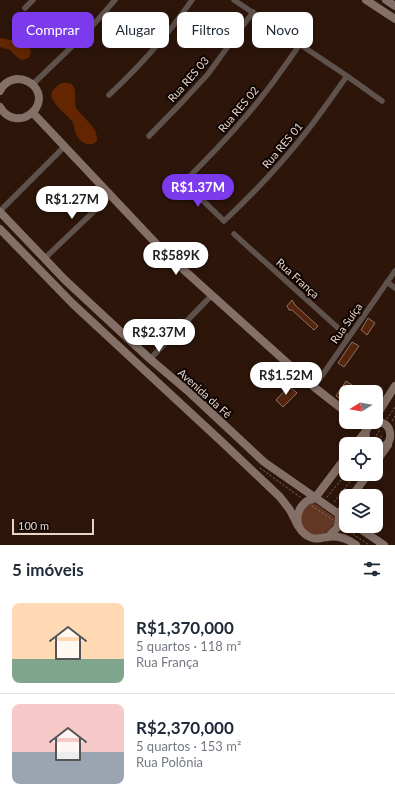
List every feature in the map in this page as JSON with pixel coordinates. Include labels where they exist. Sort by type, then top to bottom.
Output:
[{"type":"main road","points":[[366,0],[395,19]]},
{"type":"main road","points":[[386,0],[395,6]]},
{"type":"main road","points":[[1,112],[18,119],[26,117],[33,113],[37,106],[38,98],[37,91],[32,84],[26,80],[11,80],[2,85]]},
{"type":"main road","points":[[33,113],[165,253],[314,387],[339,407]]},
{"type":"main road","name":"Avenida da Fé","points":[[0,212],[65,280],[264,462],[319,500],[327,511],[339,515]]},
{"type":"main road","points":[[0,229],[73,304],[211,431],[280,497],[290,510],[302,532],[307,536],[314,538],[344,538],[356,545]]},
{"type":"main road","points":[[383,405],[395,386]]},
{"type":"main road","points":[[383,422],[391,429],[393,439],[383,453]]},
{"type":"main road","points":[[383,446],[393,439]]},
{"type":"main road","points":[[298,526],[298,512],[302,505],[307,501],[319,500],[339,468]]},
{"type":"main road","points":[[328,537],[337,528],[339,521]]},
{"type":"main road","points":[[366,533],[384,545]]},
{"type":"street","points":[[25,8],[33,0]]},
{"type":"street","points":[[32,84],[88,31],[116,0]]},
{"type":"street","points":[[109,95],[160,42],[192,0]]},
{"type":"street","points":[[234,0],[253,12]]},
{"type":"street","name":"Rua RES 03","points":[[149,136],[208,74],[252,13]]},
{"type":"street","name":"Rua RES 02","points":[[224,221],[184,182],[222,144],[240,123],[276,78],[297,48]]},
{"type":"street","points":[[306,48],[382,101]]},
{"type":"street","name":"Rua RES 01","points":[[224,221],[255,192],[284,160],[347,76]]},
{"type":"street","points":[[0,212],[64,147]]},
{"type":"street","points":[[45,258],[111,195]]},
{"type":"street","name":"Rua França","points":[[234,234],[348,337]]},
{"type":"street","name":"Rua Suíça","points":[[314,387],[395,271]]},
{"type":"street","points":[[387,282],[395,288]]},
{"type":"street","points":[[150,359],[212,295]]},
{"type":"path","points":[[319,500],[339,481]]},
{"type":"path","points":[[327,511],[351,481]]},
{"type":"shaded area","points":[[0,38],[12,40],[12,48],[30,48],[31,51],[27,59],[22,60],[10,50],[0,47]]},
{"type":"shaded area","points":[[62,83],[68,83],[74,87],[76,108],[96,132],[97,141],[95,143],[86,144],[79,139],[72,121],[54,102],[52,92]]},
{"type":"shaded area","points":[[313,502],[336,518],[327,532],[321,535],[309,533],[301,524],[301,517],[306,505]]},
{"type":"building","points":[[292,300],[295,305],[318,326],[314,330],[292,310],[289,310],[287,306]]},
{"type":"building","points":[[368,318],[375,323],[367,335],[361,330]]},
{"type":"building","points":[[352,342],[359,346],[344,367],[338,363]]},
{"type":"building","points":[[346,381],[352,385],[343,385]]},
{"type":"building","points":[[289,386],[297,393],[283,407],[276,400]]}]
